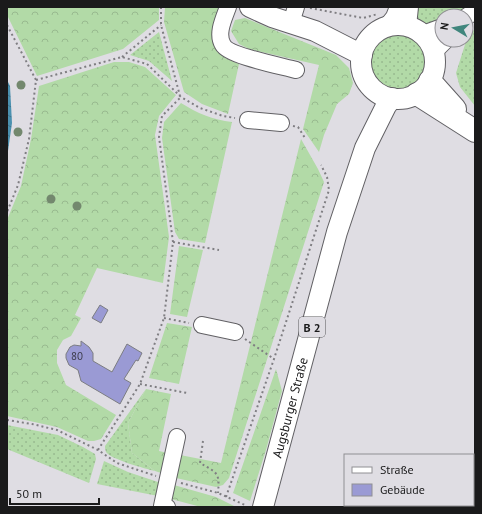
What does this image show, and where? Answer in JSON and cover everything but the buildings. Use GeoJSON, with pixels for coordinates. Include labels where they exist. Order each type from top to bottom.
{"type":"FeatureCollection","features":[{"type":"Feature","properties":{"kind":"highway"},"geometry":{"type":"LineString","coordinates":[[424,87],[472,129]]}},
{"type":"Feature","properties":{"kind":"main road"},"geometry":{"type":"LineString","coordinates":[[250,7],[272,17],[294,15],[315,31],[366,47]]}},
{"type":"Feature","properties":{"kind":"main road"},"geometry":{"type":"LineString","coordinates":[[434,44],[430,42],[413,23],[398,25],[380,21],[380,30],[366,47],[362,67],[365,78],[372,88],[380,94],[392,98],[409,98],[424,87],[435,67],[440,48]]}},
{"type":"Feature","properties":{"kind":"main road","name":"Augsburger Straße"},"geometry":{"type":"LineString","coordinates":[[365,148],[372,88]]}},
{"type":"Feature","properties":{"kind":"main road","name":"Augsburger Straße"},"geometry":{"type":"LineString","coordinates":[[254,506],[365,148],[386,106],[392,98]]}},
{"type":"Feature","properties":{"kind":"street"},"geometry":{"type":"LineString","coordinates":[[228,7],[221,29],[221,40],[224,47],[237,54],[296,70]]}},
{"type":"Feature","properties":{"kind":"street"},"geometry":{"type":"LineString","coordinates":[[380,21],[394,18],[398,7]]}},
{"type":"Feature","properties":{"kind":"street"},"geometry":{"type":"LineString","coordinates":[[413,23],[434,26]]}},
{"type":"Feature","properties":{"kind":"street"},"geometry":{"type":"LineString","coordinates":[[248,120],[281,123]]}},
{"type":"Feature","properties":{"kind":"street"},"geometry":{"type":"LineString","coordinates":[[202,325],[235,332]]}},
{"type":"Feature","properties":{"kind":"street"},"geometry":{"type":"LineString","coordinates":[[167,507],[162,506],[177,437]]}},
{"type":"Feature","properties":{"kind":"path"},"geometry":{"type":"LineString","coordinates":[[161,7],[161,25],[181,97]]}},
{"type":"Feature","properties":{"kind":"path"},"geometry":{"type":"LineString","coordinates":[[304,7],[380,21]]}},
{"type":"Feature","properties":{"kind":"path"},"geometry":{"type":"LineString","coordinates":[[7,25],[36,80],[25,154],[18,185],[7,212]]}},
{"type":"Feature","properties":{"kind":"path"},"geometry":{"type":"LineString","coordinates":[[36,80],[122,57],[161,25]]}},
{"type":"Feature","properties":{"kind":"path"},"geometry":{"type":"LineString","coordinates":[[122,57],[147,64],[181,97],[200,108],[223,116],[248,120]]}},
{"type":"Feature","properties":{"kind":"path"},"geometry":{"type":"LineString","coordinates":[[98,450],[140,384],[164,318],[173,242],[159,137],[162,116],[181,97]]}},
{"type":"Feature","properties":{"kind":"path"},"geometry":{"type":"LineString","coordinates":[[281,123],[298,127],[305,138]]}},
{"type":"Feature","properties":{"kind":"path"},"geometry":{"type":"LineString","coordinates":[[226,497],[274,359],[328,190],[327,177],[322,165]]}},
{"type":"Feature","properties":{"kind":"path"},"geometry":{"type":"LineString","coordinates":[[173,242],[219,250]]}},
{"type":"Feature","properties":{"kind":"path"},"geometry":{"type":"LineString","coordinates":[[164,318],[202,325]]}},
{"type":"Feature","properties":{"kind":"path"},"geometry":{"type":"LineString","coordinates":[[235,332],[274,359]]}},
{"type":"Feature","properties":{"kind":"path"},"geometry":{"type":"LineString","coordinates":[[140,384],[187,393]]}},
{"type":"Feature","properties":{"kind":"path"},"geometry":{"type":"LineString","coordinates":[[7,420],[57,430],[98,450],[117,463],[161,478]]}},
{"type":"Feature","properties":{"kind":"path"},"geometry":{"type":"LineString","coordinates":[[203,441],[200,463],[214,471],[219,480],[218,493]]}},
{"type":"Feature","properties":{"kind":"path"},"geometry":{"type":"LineString","coordinates":[[176,482],[218,493],[254,506]]}},
{"type":"Feature","properties":{"kind":"green space"},"geometry":{"type":"Polygon","coordinates":[[[7,7],[159,7],[159,20],[123,49],[37,76],[7,15],[7,7]]]}},
{"type":"Feature","properties":{"kind":"green space"},"geometry":{"type":"Polygon","coordinates":[[[165,7],[220,7],[217,50],[225,58],[239,64],[228,114],[202,104],[184,92],[164,22],[165,7]]]}},
{"type":"Feature","properties":{"kind":"green space"},"geometry":{"type":"Polygon","coordinates":[[[418,7],[467,7],[434,8],[434,24],[424,26],[418,18],[418,7]]]}},
{"type":"Feature","properties":{"kind":"green space"},"geometry":{"type":"Polygon","coordinates":[[[245,18],[336,55],[349,68],[353,83],[349,94],[337,104],[324,135],[319,152],[303,129],[319,65],[249,49],[239,44],[231,31],[235,20],[245,18]]]}},
{"type":"Feature","properties":{"kind":"green space"},"geometry":{"type":"Polygon","coordinates":[[[475,29],[475,106],[460,87],[456,73],[464,48],[474,48],[475,29]]]}},
{"type":"Feature","properties":{"kind":"green space"},"geometry":{"type":"Polygon","coordinates":[[[159,32],[172,81],[149,61],[130,55],[159,32]]]}},
{"type":"Feature","properties":{"kind":"green space"},"geometry":{"type":"Polygon","coordinates":[[[392,32],[404,32],[420,40],[426,50],[428,62],[426,74],[420,84],[404,92],[392,92],[376,84],[368,68],[368,56],[376,40],[392,32]]]}},
{"type":"Feature","properties":{"kind":"green space"},"geometry":{"type":"Polygon","coordinates":[[[114,62],[129,62],[145,67],[176,95],[159,116],[155,135],[169,237],[163,283],[97,268],[75,315],[81,318],[71,336],[63,340],[57,350],[57,363],[66,385],[116,415],[101,439],[88,441],[57,427],[7,416],[7,220],[21,186],[31,139],[39,86],[114,62]]]}},
{"type":"Feature","properties":{"kind":"green space"},"geometry":{"type":"Polygon","coordinates":[[[181,103],[205,116],[232,122],[205,243],[179,239],[175,232],[162,138],[164,122],[181,103]]]}},
{"type":"Feature","properties":{"kind":"green space"},"geometry":{"type":"Polygon","coordinates":[[[301,139],[324,182],[229,478],[223,485],[216,487],[176,478],[180,455],[221,463],[301,139]]]}},
{"type":"Feature","properties":{"kind":"green space"},"geometry":{"type":"Polygon","coordinates":[[[179,246],[203,250],[187,317],[170,314],[179,246]]]}},
{"type":"Feature","properties":{"kind":"green space"},"geometry":{"type":"Polygon","coordinates":[[[167,323],[192,327],[179,384],[149,378],[167,323]]]}},
{"type":"Feature","properties":{"kind":"green space"},"geometry":{"type":"Polygon","coordinates":[[[276,369],[282,391],[250,501],[233,493],[276,369]]]}},
{"type":"Feature","properties":{"kind":"green space"},"geometry":{"type":"Polygon","coordinates":[[[146,389],[128,423],[132,453],[155,471],[114,458],[106,452],[105,448],[146,389]]]}},
{"type":"Feature","properties":{"kind":"green space"},"geometry":{"type":"Polygon","coordinates":[[[146,389],[171,394],[159,451],[168,453],[164,474],[155,471],[132,453],[128,423],[146,389]]]}},
{"type":"Feature","properties":{"kind":"green space"},"geometry":{"type":"Polygon","coordinates":[[[7,425],[58,435],[95,454],[96,459],[89,483],[7,449],[7,425]]]}},
{"type":"Feature","properties":{"kind":"green space"},"geometry":{"type":"Polygon","coordinates":[[[104,461],[128,472],[161,483],[158,496],[97,484],[104,461]]]}},
{"type":"Feature","properties":{"kind":"green space"},"geometry":{"type":"Polygon","coordinates":[[[174,485],[216,497],[236,507],[201,507],[171,499],[174,485]]]}},
{"type":"Feature","properties":{"kind":"water"},"geometry":{"type":"Polygon","coordinates":[[[7,80],[10,86],[12,123],[7,158],[7,80]]]}}]}
